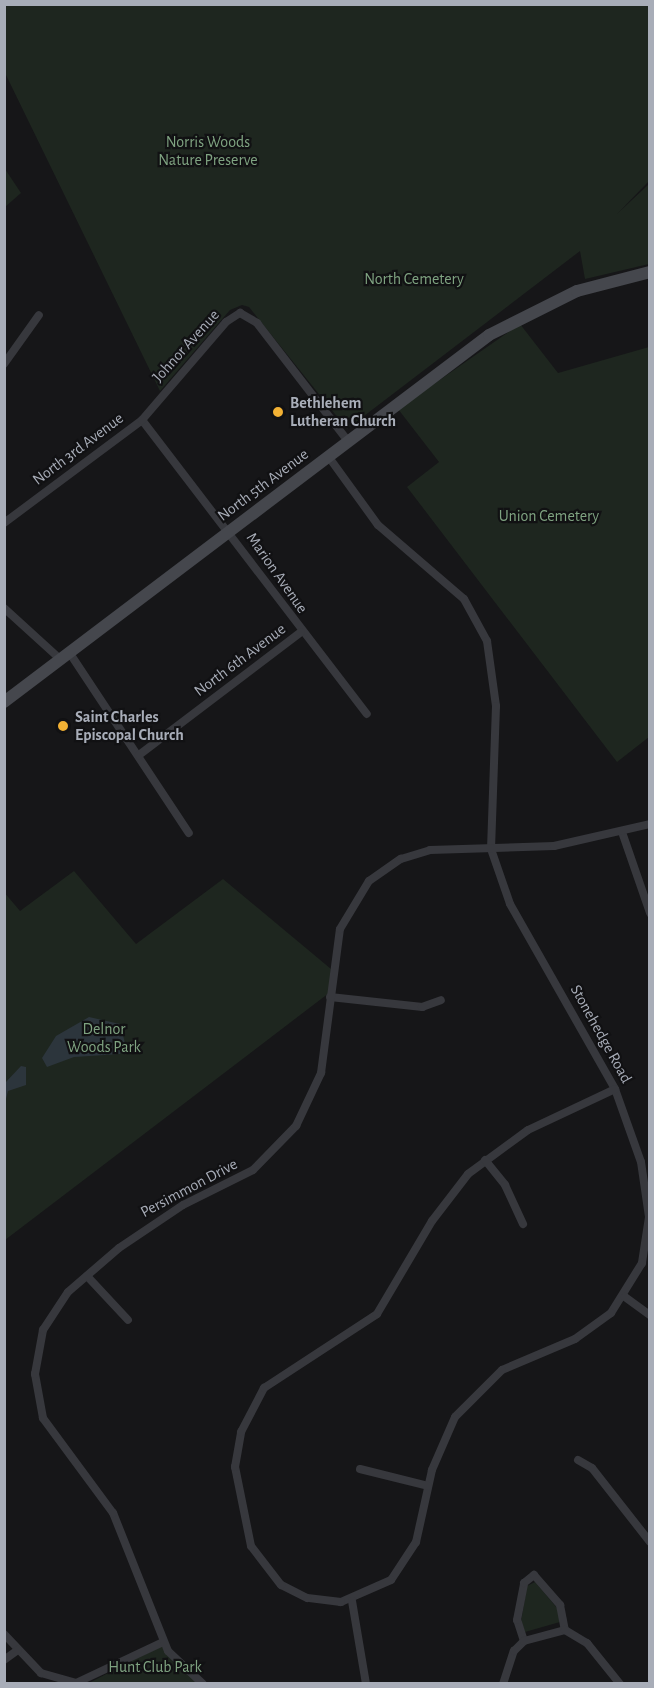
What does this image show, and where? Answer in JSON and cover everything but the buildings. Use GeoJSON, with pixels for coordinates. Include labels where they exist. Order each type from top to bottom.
{"type":"FeatureCollection","features":[{"type":"Feature","properties":{"kind":"main road","name":"North 5th Avenue"},"geometry":{"type":"LineString","coordinates":[[4,702],[347,440],[507,324],[607,280],[650,272]]}},
{"type":"Feature","properties":{"kind":"street","name":"Johnor Avenue"},"geometry":{"type":"LineString","coordinates":[[142,420],[226,322],[240,313],[257,323],[347,440]]}},
{"type":"Feature","properties":{"kind":"street"},"geometry":{"type":"LineString","coordinates":[[4,364],[39,315]]}},
{"type":"Feature","properties":{"kind":"street","name":"North 3rd Avenue"},"geometry":{"type":"LineString","coordinates":[[4,523],[142,420]]}},
{"type":"Feature","properties":{"kind":"street","name":"Marion Avenue"},"geometry":{"type":"LineString","coordinates":[[142,420],[230,531],[301,632],[367,714]]}},
{"type":"Feature","properties":{"kind":"street","name":"Stonehedge Road"},"geometry":{"type":"LineString","coordinates":[[328,456],[378,525],[464,599],[487,641],[496,706],[492,849],[510,903],[615,1089],[647,1187],[647,1242],[625,1298],[585,1334],[516,1363],[481,1388],[445,1433],[428,1486],[416,1542],[404,1566],[383,1586],[352,1601]]}},
{"type":"Feature","properties":{"kind":"street"},"geometry":{"type":"LineString","coordinates":[[4,608],[64,656],[139,755],[189,833]]}},
{"type":"Feature","properties":{"kind":"street","name":"North 6th Avenue"},"geometry":{"type":"LineString","coordinates":[[139,755],[301,632]]}},
{"type":"Feature","properties":{"kind":"street","name":"Persimmon Drive"},"geometry":{"type":"LineString","coordinates":[[203,1683],[163,1642],[117,1521],[57,1440],[37,1396],[43,1330],[59,1303],[87,1276],[151,1224],[228,1186],[279,1148],[318,1080],[340,928],[369,881],[417,853],[554,846],[650,824]]}},
{"type":"Feature","properties":{"kind":"street"},"geometry":{"type":"LineString","coordinates":[[622,832],[650,913]]}},
{"type":"Feature","properties":{"kind":"street"},"geometry":{"type":"LineString","coordinates":[[330,997],[422,1007],[441,1000]]}},
{"type":"Feature","properties":{"kind":"street"},"geometry":{"type":"LineString","coordinates":[[366,1683],[352,1601],[321,1602],[293,1592],[259,1562],[236,1482],[241,1432],[264,1388],[377,1314],[442,1205],[485,1160],[528,1130],[615,1089]]}},
{"type":"Feature","properties":{"kind":"street"},"geometry":{"type":"LineString","coordinates":[[485,1160],[505,1185],[523,1224]]}},
{"type":"Feature","properties":{"kind":"street"},"geometry":{"type":"LineString","coordinates":[[87,1276],[128,1320]]}},
{"type":"Feature","properties":{"kind":"street"},"geometry":{"type":"LineString","coordinates":[[625,1298],[650,1315]]}},
{"type":"Feature","properties":{"kind":"street"},"geometry":{"type":"LineString","coordinates":[[578,1460],[592,1468],[650,1542]]}},
{"type":"Feature","properties":{"kind":"street"},"geometry":{"type":"LineString","coordinates":[[360,1469],[428,1486]]}},
{"type":"Feature","properties":{"kind":"street"},"geometry":{"type":"LineString","coordinates":[[524,1641],[517,1620],[524,1583],[534,1575],[560,1605],[565,1630]]}},
{"type":"Feature","properties":{"kind":"street"},"geometry":{"type":"LineString","coordinates":[[503,1683],[514,1651],[524,1641],[565,1630],[587,1643],[620,1683]]}},
{"type":"Feature","properties":{"kind":"street"},"geometry":{"type":"LineString","coordinates":[[4,1634],[18,1650],[51,1679],[76,1683],[99,1677],[163,1642]]}},
{"type":"Feature","properties":{"kind":"street"},"geometry":{"type":"LineString","coordinates":[[4,1660],[18,1650]]}},
{"type":"Feature","properties":{"kind":"green space","name":"Norris Woods Nature Preserve"},"geometry":{"type":"Polygon","coordinates":[[[5,5],[649,5],[649,181],[617,214],[649,184],[649,264],[585,279],[580,251],[347,429],[249,307],[242,305],[230,310],[160,391],[5,73],[5,5]]]}},
{"type":"Feature","properties":{"kind":"green space"},"geometry":{"type":"Polygon","coordinates":[[[5,169],[21,193],[4,207],[5,169]]]}},
{"type":"Feature","properties":{"kind":"green space","name":"Union Cemetery"},"geometry":{"type":"Polygon","coordinates":[[[520,324],[558,373],[649,347],[649,737],[617,762],[407,487],[439,462],[398,409],[520,324]]]}},
{"type":"Feature","properties":{"kind":"green space","name":"Delnor Woods Park"},"geometry":{"type":"Polygon","coordinates":[[[74,871],[136,944],[223,879],[331,969],[329,993],[5,1240],[4,892],[20,911],[74,871]]]}},
{"type":"Feature","properties":{"kind":"green space"},"geometry":{"type":"Polygon","coordinates":[[[535,1582],[558,1609],[560,1622],[525,1632],[521,1622],[527,1586],[535,1582]]]}},
{"type":"Feature","properties":{"kind":"green space","name":"Hunt Club Park"},"geometry":{"type":"Polygon","coordinates":[[[161,1646],[199,1684],[87,1684],[161,1646]]]}},
{"type":"Feature","properties":{"kind":"shaded area"},"geometry":{"type":"Polygon","coordinates":[[[89,1017],[120,1024],[125,1043],[120,1054],[74,1057],[47,1067],[42,1058],[56,1036],[89,1017]]]}},
{"type":"Feature","properties":{"kind":"shaded area"},"geometry":{"type":"Polygon","coordinates":[[[21,1066],[26,1067],[26,1085],[8,1091],[5,1103],[5,1083],[21,1066]]]}},
{"type":"Feature","properties":{"kind":"place","name":"Bethlehem Lutheran Church"},"geometry":{"type":"Point","coordinates":[278,412]}},
{"type":"Feature","properties":{"kind":"place","name":"Saint Charles Episcopal Church"},"geometry":{"type":"Point","coordinates":[63,726]}},
{"type":"Feature","properties":{"kind":"park label","name":"North Cemetery"},"geometry":{"type":"Point","coordinates":[414,279]}}]}
